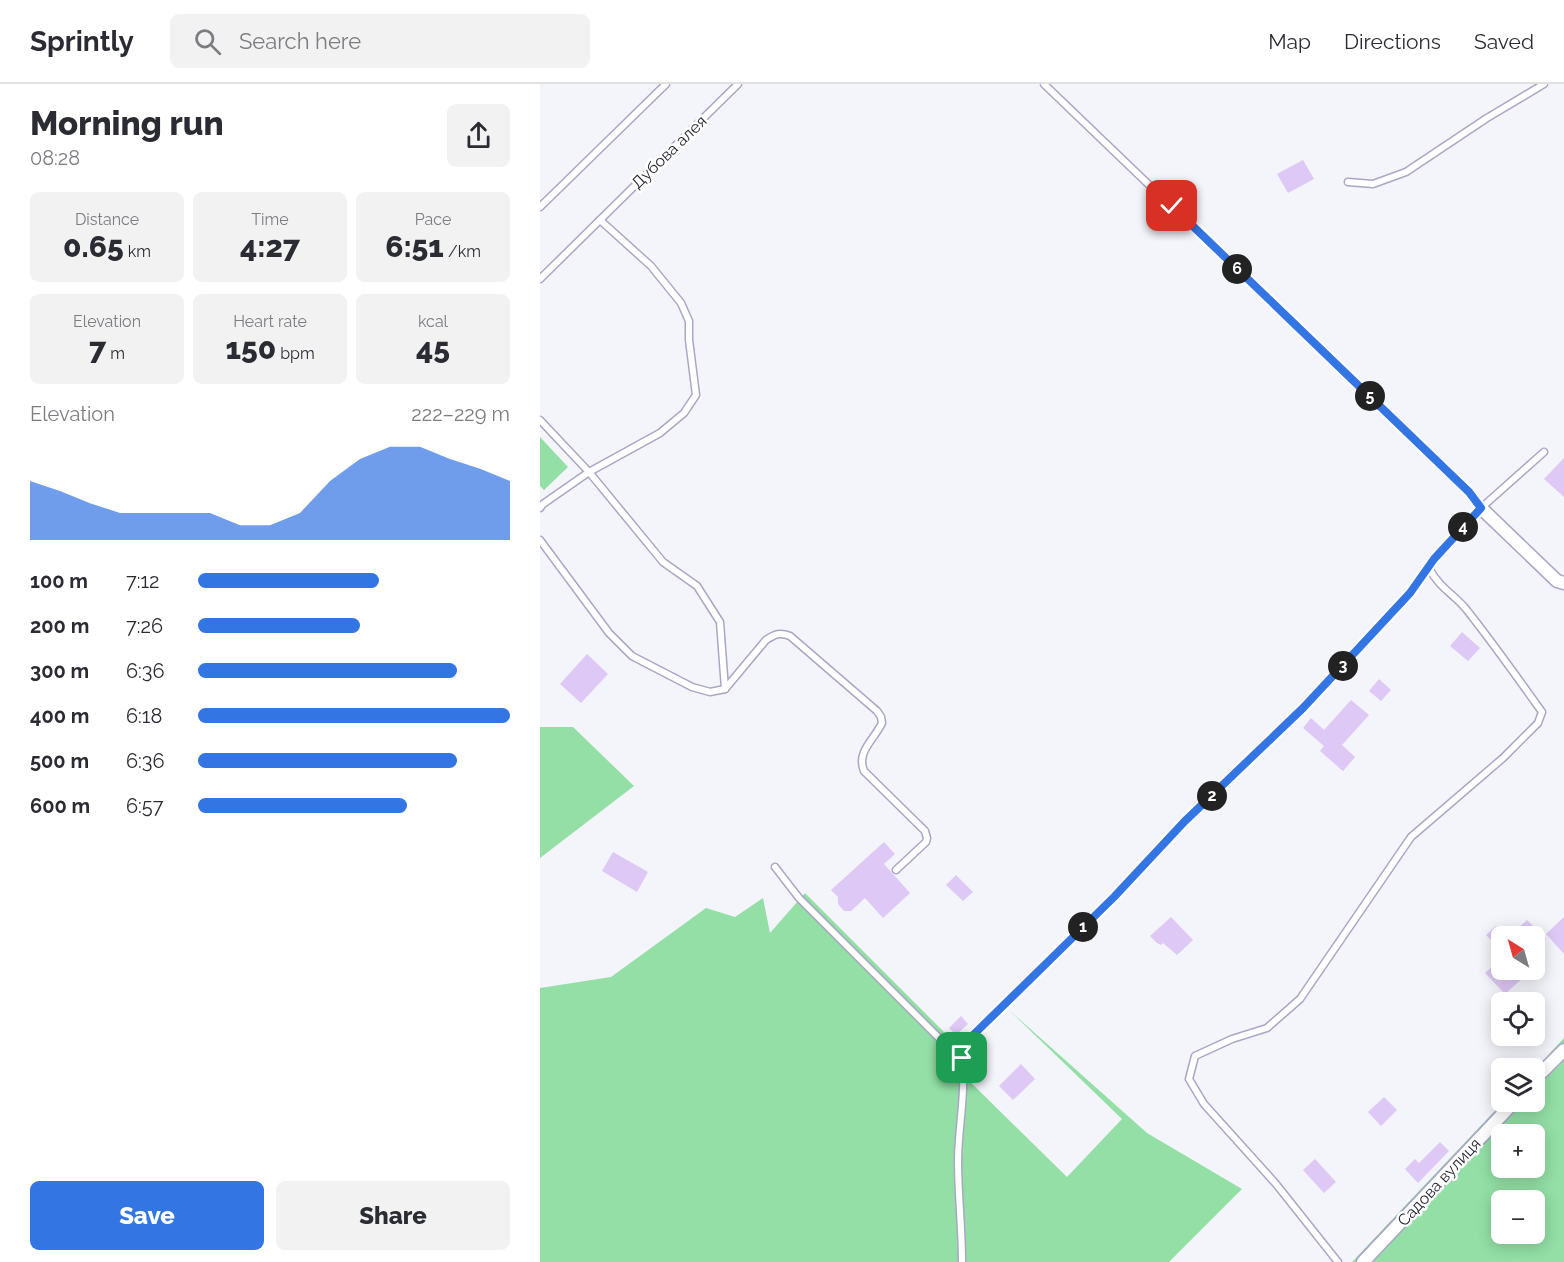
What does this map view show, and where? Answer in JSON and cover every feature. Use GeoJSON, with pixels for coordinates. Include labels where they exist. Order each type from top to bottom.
{"type":"FeatureCollection","features":[{"type":"Feature","properties":{"kind":"street"},"geometry":{"type":"LineString","coordinates":[[1481,508],[1557,581],[1564,583]]}},
{"type":"Feature","properties":{"kind":"street"},"geometry":{"type":"LineString","coordinates":[[1545,1069],[1564,1050]]}},
{"type":"Feature","properties":{"kind":"street","name":"Садова вулиця"},"geometry":{"type":"LineString","coordinates":[[1363,1262],[1505,1112]]}},
{"type":"Feature","properties":{"kind":"lane"},"geometry":{"type":"LineString","coordinates":[[540,207],[666,84]]}},
{"type":"Feature","properties":{"kind":"lane","name":"Дубова алея"},"geometry":{"type":"LineString","coordinates":[[540,279],[738,84]]}},
{"type":"Feature","properties":{"kind":"lane"},"geometry":{"type":"LineString","coordinates":[[1044,84],[1469,492],[1481,508]]}},
{"type":"Feature","properties":{"kind":"lane"},"geometry":{"type":"LineString","coordinates":[[1347,182],[1372,184],[1406,172],[1544,84]]}},
{"type":"Feature","properties":{"kind":"lane"},"geometry":{"type":"LineString","coordinates":[[540,508],[589,472],[660,433],[684,413],[696,395],[688,321],[681,303],[651,266],[600,220]]}},
{"type":"Feature","properties":{"kind":"lane"},"geometry":{"type":"LineString","coordinates":[[540,420],[589,472],[663,562],[697,586],[720,622],[724,689]]}},
{"type":"Feature","properties":{"kind":"lane"},"geometry":{"type":"LineString","coordinates":[[775,867],[799,898],[944,1043],[959,1046],[965,1043],[1114,897],[1184,822],[1303,708],[1410,593],[1434,559],[1481,508],[1544,452]]}},
{"type":"Feature","properties":{"kind":"lane"},"geometry":{"type":"LineString","coordinates":[[540,540],[609,633],[632,656],[692,687],[710,692],[724,689],[766,640],[782,633],[790,636],[877,711],[882,723],[864,750],[861,764],[864,771],[925,831],[927,838],[926,842],[896,870]]}},
{"type":"Feature","properties":{"kind":"lane"},"geometry":{"type":"LineString","coordinates":[[1338,1262],[1276,1184],[1204,1104],[1189,1079],[1195,1056],[1232,1039],[1268,1028],[1300,999],[1411,837],[1503,758],[1538,723],[1542,712],[1496,646],[1464,606],[1436,581],[1429,568]]}},
{"type":"Feature","properties":{"kind":"lane"},"geometry":{"type":"LineString","coordinates":[[959,1046],[963,1068],[958,1162],[962,1262]]}},
{"type":"Feature","properties":{"kind":"green space"},"geometry":{"type":"Polygon","coordinates":[[[540,437],[568,467],[544,490],[540,486],[540,437]]]}},
{"type":"Feature","properties":{"kind":"green space"},"geometry":{"type":"Polygon","coordinates":[[[540,727],[573,727],[634,786],[540,858],[540,727]]]}},
{"type":"Feature","properties":{"kind":"green space"},"geometry":{"type":"Polygon","coordinates":[[[805,893],[952,1040],[956,1068],[1067,1177],[1122,1119],[1009,1010],[1147,1133],[1242,1189],[1169,1262],[540,1262],[540,988],[611,977],[706,908],[735,917],[763,898],[770,933],[805,893]]]}},
{"type":"Feature","properties":{"kind":"green space"},"geometry":{"type":"Polygon","coordinates":[[[1564,1038],[1564,1262],[1352,1262],[1494,1112],[1545,1112],[1545,1058],[1564,1038]]]}},
{"type":"Feature","properties":{"kind":"building"},"geometry":{"type":"Polygon","coordinates":[[[1303,160],[1314,179],[1288,193],[1277,174],[1303,160]]]}},
{"type":"Feature","properties":{"kind":"building"},"geometry":{"type":"Polygon","coordinates":[[[1564,458],[1564,497],[1544,479],[1564,458]]]}},
{"type":"Feature","properties":{"kind":"building"},"geometry":{"type":"Polygon","coordinates":[[[1462,632],[1480,648],[1468,661],[1450,646],[1462,632]]]}},
{"type":"Feature","properties":{"kind":"building"},"geometry":{"type":"Polygon","coordinates":[[[587,654],[608,674],[581,703],[560,684],[587,654]]]}},
{"type":"Feature","properties":{"kind":"building"},"geometry":{"type":"Polygon","coordinates":[[[1379,679],[1391,690],[1381,701],[1369,691],[1379,679]]]}},
{"type":"Feature","properties":{"kind":"building"},"geometry":{"type":"Polygon","coordinates":[[[1351,700],[1369,715],[1342,745],[1355,757],[1343,771],[1320,751],[1324,746],[1303,728],[1311,718],[1324,730],[1351,700]]]}},
{"type":"Feature","properties":{"kind":"building"},"geometry":{"type":"Polygon","coordinates":[[[884,842],[895,854],[884,864],[910,893],[883,918],[865,898],[851,911],[844,911],[838,904],[838,897],[831,890],[884,842]]]}},
{"type":"Feature","properties":{"kind":"building"},"geometry":{"type":"Polygon","coordinates":[[[613,852],[648,872],[637,892],[602,871],[613,852]]]}},
{"type":"Feature","properties":{"kind":"building"},"geometry":{"type":"Polygon","coordinates":[[[956,875],[973,892],[963,901],[946,885],[956,875]]]}},
{"type":"Feature","properties":{"kind":"building"},"geometry":{"type":"Polygon","coordinates":[[[1171,917],[1193,940],[1177,955],[1150,936],[1171,917]]]}},
{"type":"Feature","properties":{"kind":"building"},"geometry":{"type":"Polygon","coordinates":[[[1564,917],[1564,954],[1546,934],[1564,917]]]}},
{"type":"Feature","properties":{"kind":"building"},"geometry":{"type":"Polygon","coordinates":[[[1527,920],[1533,926],[1520,926],[1527,920]]]}},
{"type":"Feature","properties":{"kind":"building"},"geometry":{"type":"Polygon","coordinates":[[[1491,930],[1491,940],[1486,935],[1491,930]]]}},
{"type":"Feature","properties":{"kind":"building"},"geometry":{"type":"Polygon","coordinates":[[[1491,968],[1491,979],[1485,973],[1491,968]]]}},
{"type":"Feature","properties":{"kind":"building"},"geometry":{"type":"Polygon","coordinates":[[[1492,980],[1520,980],[1507,992],[1503,992],[1492,980]]]}},
{"type":"Feature","properties":{"kind":"building"},"geometry":{"type":"Polygon","coordinates":[[[961,1016],[968,1024],[956,1035],[949,1028],[961,1016]]]}},
{"type":"Feature","properties":{"kind":"building"},"geometry":{"type":"Polygon","coordinates":[[[1021,1064],[1035,1079],[1013,1100],[999,1086],[1021,1064]]]}},
{"type":"Feature","properties":{"kind":"building"},"geometry":{"type":"Polygon","coordinates":[[[1384,1097],[1397,1110],[1381,1126],[1368,1112],[1384,1097]]]}},
{"type":"Feature","properties":{"kind":"building"},"geometry":{"type":"Polygon","coordinates":[[[1440,1142],[1449,1151],[1418,1183],[1405,1169],[1415,1159],[1419,1163],[1440,1142]]]}},
{"type":"Feature","properties":{"kind":"building"},"geometry":{"type":"Polygon","coordinates":[[[1315,1159],[1336,1182],[1324,1193],[1303,1170],[1315,1159]]]}},
{"type":"Feature","properties":{"kind":"route"},"geometry":{"type":"LineString","coordinates":[[962,1058],[959,1046],[965,1043],[1114,897],[1184,822],[1303,708],[1410,593],[1434,559],[1481,508],[1469,492],[1172,206]]}}]}
